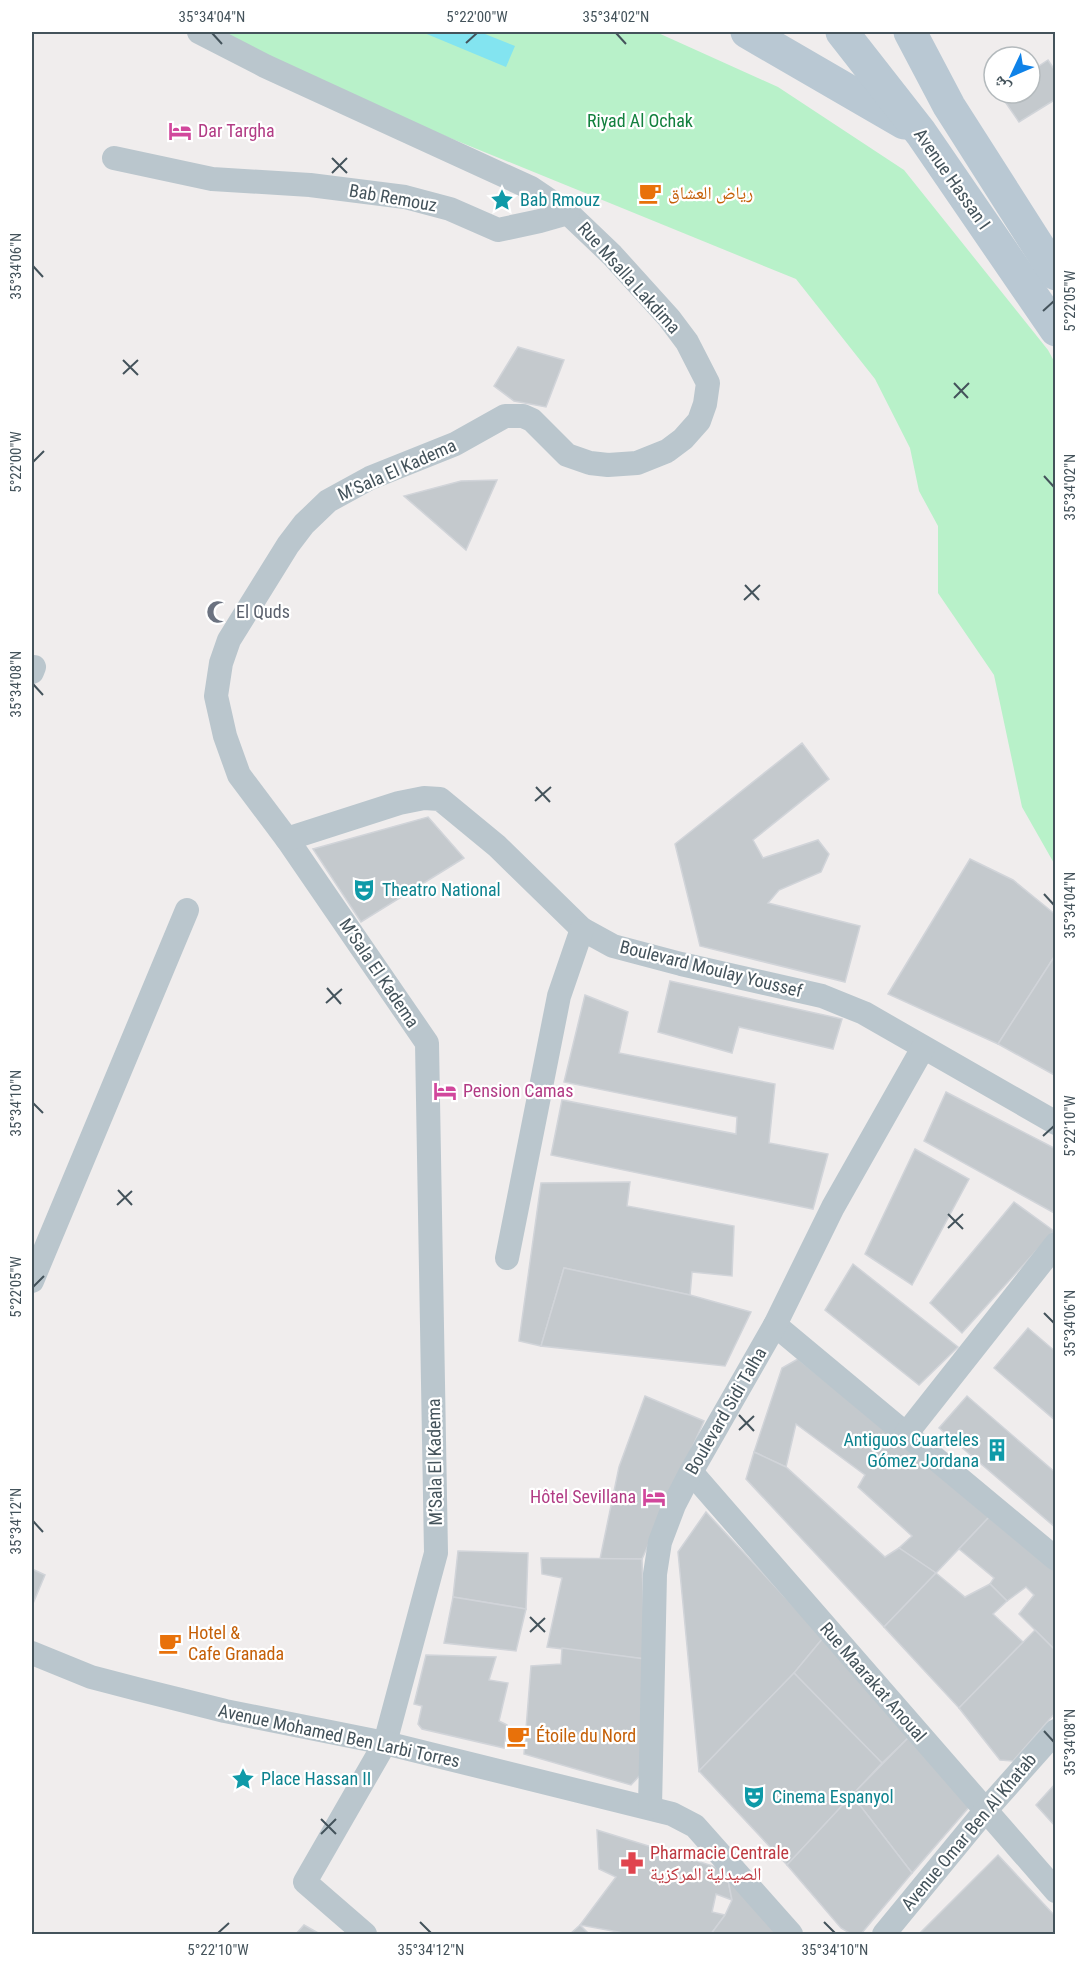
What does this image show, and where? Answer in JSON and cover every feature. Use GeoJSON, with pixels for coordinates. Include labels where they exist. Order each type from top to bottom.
{"type":"FeatureCollection","features":[{"type":"Feature","properties":{"kind":"main road"},"geometry":{"type":"LineString","coordinates":[[747,32],[921,133]]}},
{"type":"Feature","properties":{"kind":"main road","name":"Avenue Hassan I"},"geometry":{"type":"LineString","coordinates":[[842,32],[921,133],[1056,330]]}},
{"type":"Feature","properties":{"kind":"main road","name":"Avenue Hassan I"},"geometry":{"type":"LineString","coordinates":[[910,32],[949,106],[1056,274]]}},
{"type":"Feature","properties":{"kind":"street","name":"Rue Msalla Lakdima"},"geometry":{"type":"LineString","coordinates":[[199,32],[265,66],[531,188],[568,213],[612,255],[669,318],[687,342],[708,383],[705,404],[699,421],[683,439],[667,451],[637,463],[608,465],[590,463],[567,455],[541,428]]}},
{"type":"Feature","properties":{"kind":"street","name":"Bab Remouz"},"geometry":{"type":"LineString","coordinates":[[114,158],[212,179],[310,185],[405,196],[450,208],[498,230],[568,213]]}},
{"type":"Feature","properties":{"kind":"street","name":"M’Sala El Kadema"},"geometry":{"type":"LineString","coordinates":[[365,1935],[304,1882],[385,1743],[436,1553],[427,1043],[287,839],[239,775],[225,736],[216,696],[221,663],[229,640],[288,545],[304,524],[328,501],[370,478],[455,444],[505,416],[527,417],[541,428]]}},
{"type":"Feature","properties":{"kind":"street","name":"Boulevard Moulay Youssef"},"geometry":{"type":"LineString","coordinates":[[287,839],[399,803],[424,798],[440,799],[497,846],[582,929],[613,946],[822,996],[864,1013],[1056,1124]]}},
{"type":"Feature","properties":{"kind":"street"},"geometry":{"type":"LineString","coordinates":[[32,1281],[187,910]]}},
{"type":"Feature","properties":{"kind":"street"},"geometry":{"type":"LineString","coordinates":[[507,1258],[559,996],[582,929]]}},
{"type":"Feature","properties":{"kind":"street","name":"Boulevard Sidi Talha"},"geometry":{"type":"LineString","coordinates":[[650,1808],[655,1574],[660,1542],[674,1505],[691,1472],[775,1324],[833,1207],[923,1048]]}},
{"type":"Feature","properties":{"kind":"street"},"geometry":{"type":"LineString","coordinates":[[906,1434],[1056,1244]]}},
{"type":"Feature","properties":{"kind":"street"},"geometry":{"type":"LineString","coordinates":[[775,1324],[1056,1560]]}},
{"type":"Feature","properties":{"kind":"street","name":"Rue Maarakat Anoual"},"geometry":{"type":"LineString","coordinates":[[691,1472],[1056,1891]]}},
{"type":"Feature","properties":{"kind":"street","name":"Avenue Mohamed Ben Larbi Torres"},"geometry":{"type":"LineString","coordinates":[[32,1653],[91,1677],[128,1687],[225,1711],[385,1743],[672,1814],[695,1826],[791,1935]]}},
{"type":"Feature","properties":{"kind":"street","name":"Avenue Omar Ben Al Khatab"},"geometry":{"type":"LineString","coordinates":[[884,1935],[986,1811],[1056,1731]]}},
{"type":"Feature","properties":{"kind":"green space","name":"Riyad Al Ochak"},"geometry":{"type":"Polygon","coordinates":[[[190,32],[656,32],[778,87],[904,170],[1048,350],[1055,363],[1055,865],[1022,807],[994,675],[938,593],[938,526],[919,491],[910,448],[875,379],[796,279],[190,32]]]}},
{"type":"Feature","properties":{"kind":"water"},"geometry":{"type":"Polygon","coordinates":[[[422,32],[480,32],[515,46],[506,67],[422,32]]]}},
{"type":"Feature","properties":{"kind":"building"},"geometry":{"type":"Polygon","coordinates":[[[1048,60],[1056,72],[1056,99],[1019,122],[1007,105],[1042,105],[1042,64],[1048,60]]]}},
{"type":"Feature","properties":{"kind":"building"},"geometry":{"type":"Polygon","coordinates":[[[518,347],[564,360],[546,407],[514,401],[494,386],[518,347]]]}},
{"type":"Feature","properties":{"kind":"building"},"geometry":{"type":"Polygon","coordinates":[[[497,480],[466,550],[404,496],[461,481],[497,480]]]}},
{"type":"Feature","properties":{"kind":"building"},"geometry":{"type":"Polygon","coordinates":[[[802,743],[829,779],[753,840],[763,858],[818,840],[829,854],[821,872],[779,890],[768,903],[860,926],[845,982],[700,946],[675,844],[802,743]]]}},
{"type":"Feature","properties":{"kind":"building"},"geometry":{"type":"Polygon","coordinates":[[[428,817],[464,858],[361,922],[313,849],[428,817]]]}},
{"type":"Feature","properties":{"kind":"building"},"geometry":{"type":"Polygon","coordinates":[[[970,859],[1013,880],[1056,915],[1056,954],[998,1044],[888,994],[970,859]]]}},
{"type":"Feature","properties":{"kind":"building"},"geometry":{"type":"Polygon","coordinates":[[[1056,954],[1056,1076],[998,1044],[1056,954]]]}},
{"type":"Feature","properties":{"kind":"building"},"geometry":{"type":"Polygon","coordinates":[[[670,981],[842,1019],[833,1049],[739,1027],[732,1053],[658,1032],[670,981]]]}},
{"type":"Feature","properties":{"kind":"building"},"geometry":{"type":"Polygon","coordinates":[[[585,995],[628,1012],[619,1053],[775,1084],[769,1143],[828,1154],[813,1209],[551,1155],[562,1100],[736,1134],[737,1117],[564,1082],[585,995]]]}},
{"type":"Feature","properties":{"kind":"building"},"geometry":{"type":"Polygon","coordinates":[[[946,1092],[1056,1149],[1056,1214],[924,1141],[946,1092]]]}},
{"type":"Feature","properties":{"kind":"building"},"geometry":{"type":"Polygon","coordinates":[[[915,1149],[969,1179],[912,1285],[865,1254],[915,1149]]]}},
{"type":"Feature","properties":{"kind":"building"},"geometry":{"type":"Polygon","coordinates":[[[630,1182],[627,1206],[734,1226],[732,1276],[692,1272],[690,1295],[564,1268],[541,1346],[519,1341],[541,1183],[630,1182]]]}},
{"type":"Feature","properties":{"kind":"building"},"geometry":{"type":"Polygon","coordinates":[[[1014,1202],[1054,1231],[962,1333],[930,1303],[1014,1202]]]}},
{"type":"Feature","properties":{"kind":"building"},"geometry":{"type":"Polygon","coordinates":[[[853,1264],[958,1347],[919,1385],[825,1310],[853,1264]]]}},
{"type":"Feature","properties":{"kind":"building"},"geometry":{"type":"Polygon","coordinates":[[[564,1268],[690,1295],[751,1312],[725,1366],[541,1346],[564,1268]]]}},
{"type":"Feature","properties":{"kind":"building"},"geometry":{"type":"Polygon","coordinates":[[[1028,1328],[1056,1352],[1056,1421],[994,1368],[1028,1328]]]}},
{"type":"Feature","properties":{"kind":"building"},"geometry":{"type":"Polygon","coordinates":[[[798,1359],[991,1515],[936,1573],[899,1548],[912,1536],[858,1487],[865,1475],[796,1424],[786,1467],[754,1452],[782,1368],[798,1359]]]}},
{"type":"Feature","properties":{"kind":"building"},"geometry":{"type":"Polygon","coordinates":[[[645,1396],[704,1421],[642,1559],[600,1559],[619,1467],[645,1396]]]}},
{"type":"Feature","properties":{"kind":"building","name":"Antiguos Cuarteles Gómez Jordana"},"geometry":{"type":"Polygon","coordinates":[[[967,1396],[1056,1473],[1056,1528],[939,1428],[967,1396]]]}},
{"type":"Feature","properties":{"kind":"building"},"geometry":{"type":"Polygon","coordinates":[[[754,1452],[786,1467],[885,1557],[899,1548],[936,1573],[884,1627],[746,1479],[754,1452]]]}},
{"type":"Feature","properties":{"kind":"building"},"geometry":{"type":"Polygon","coordinates":[[[706,1512],[823,1638],[794,1673],[699,1771],[678,1552],[706,1512]]]}},
{"type":"Feature","properties":{"kind":"building"},"geometry":{"type":"Polygon","coordinates":[[[991,1515],[1056,1568],[1056,1651],[1019,1614],[1034,1595],[1026,1587],[1007,1601],[990,1584],[994,1578],[959,1549],[991,1515]]]}},
{"type":"Feature","properties":{"kind":"building"},"geometry":{"type":"Polygon","coordinates":[[[458,1551],[528,1553],[526,1609],[453,1597],[458,1551]]]}},
{"type":"Feature","properties":{"kind":"building"},"geometry":{"type":"Polygon","coordinates":[[[541,1558],[642,1559],[645,1659],[547,1647],[562,1578],[542,1574],[541,1558]]]}},
{"type":"Feature","properties":{"kind":"building"},"geometry":{"type":"Polygon","coordinates":[[[32,1569],[45,1575],[32,1606],[32,1569]]]}},
{"type":"Feature","properties":{"kind":"building"},"geometry":{"type":"Polygon","coordinates":[[[936,1573],[965,1597],[990,1584],[1007,1601],[993,1614],[1023,1642],[959,1708],[884,1627],[936,1573]]]}},
{"type":"Feature","properties":{"kind":"building"},"geometry":{"type":"Polygon","coordinates":[[[453,1597],[526,1609],[516,1651],[444,1643],[453,1597]]]}},
{"type":"Feature","properties":{"kind":"building"},"geometry":{"type":"Polygon","coordinates":[[[1035,1630],[1056,1651],[1056,1712],[1013,1761],[1000,1760],[959,1708],[1035,1630]]]}},
{"type":"Feature","properties":{"kind":"building"},"geometry":{"type":"Polygon","coordinates":[[[823,1638],[909,1737],[882,1763],[794,1673],[823,1638]]]}},
{"type":"Feature","properties":{"kind":"building"},"geometry":{"type":"Polygon","coordinates":[[[562,1648],[645,1659],[642,1773],[631,1785],[524,1754],[531,1666],[561,1664],[562,1648]]]}},
{"type":"Feature","properties":{"kind":"building"},"geometry":{"type":"Polygon","coordinates":[[[426,1655],[496,1657],[489,1680],[508,1683],[499,1721],[507,1725],[504,1748],[422,1729],[418,1724],[422,1706],[414,1704],[426,1655]]]}},
{"type":"Feature","properties":{"kind":"building"},"geometry":{"type":"Polygon","coordinates":[[[794,1673],[882,1763],[787,1865],[699,1771],[794,1673]]]}},
{"type":"Feature","properties":{"kind":"building"},"geometry":{"type":"Polygon","coordinates":[[[909,1737],[970,1806],[912,1873],[852,1795],[909,1737]]]}},
{"type":"Feature","properties":{"kind":"building"},"geometry":{"type":"Polygon","coordinates":[[[1056,1783],[1056,1827],[1036,1805],[1056,1783]]]}},
{"type":"Feature","properties":{"kind":"building"},"geometry":{"type":"Polygon","coordinates":[[[852,1795],[912,1873],[861,1934],[851,1934],[841,1928],[787,1865],[852,1795]]]}},
{"type":"Feature","properties":{"kind":"building"},"geometry":{"type":"Polygon","coordinates":[[[597,1830],[726,1870],[732,1900],[716,1894],[712,1912],[725,1915],[711,1934],[629,1934],[580,1925],[616,1877],[599,1869],[597,1830]]]}},
{"type":"Feature","properties":{"kind":"building"},"geometry":{"type":"Polygon","coordinates":[[[998,1855],[1056,1917],[1056,1934],[919,1934],[998,1855]]]}},
{"type":"Feature","properties":{"kind":"building"},"geometry":{"type":"Polygon","coordinates":[[[726,1870],[784,1934],[711,1934],[725,1915],[732,1900],[726,1870]]]}},
{"type":"Feature","properties":{"kind":"building"},"geometry":{"type":"Polygon","coordinates":[[[304,1925],[320,1934],[296,1934],[304,1925]]]}},
{"type":"Feature","properties":{"kind":"building"},"geometry":{"type":"Polygon","coordinates":[[[580,1925],[589,1934],[570,1934],[580,1925]]]}},
{"type":"Feature","properties":{"kind":"place","name":"Dar Targha"},"geometry":{"type":"Point","coordinates":[180,131]}},
{"type":"Feature","properties":{"kind":"place","name":"رياض العشاق"},"geometry":{"type":"Point","coordinates":[650,193]}},
{"type":"Feature","properties":{"kind":"place","name":"Bab Rmouz"},"geometry":{"type":"Point","coordinates":[502,200]}},
{"type":"Feature","properties":{"kind":"place","name":"El Quds"},"geometry":{"type":"Point","coordinates":[218,612]}},
{"type":"Feature","properties":{"kind":"place","name":"Theatro National"},"geometry":{"type":"Point","coordinates":[364,890]}},
{"type":"Feature","properties":{"kind":"place","name":"Pension Camas"},"geometry":{"type":"Point","coordinates":[445,1091]}},
{"type":"Feature","properties":{"kind":"place","name":"Antiguos Cuarteles Gómez Jordana"},"geometry":{"type":"Point","coordinates":[997,1450]}},
{"type":"Feature","properties":{"kind":"place","name":"Hôtel Sevillana"},"geometry":{"type":"Point","coordinates":[654,1497]}},
{"type":"Feature","properties":{"kind":"place","name":"Hotel & Cafe Granada"},"geometry":{"type":"Point","coordinates":[170,1643]}},
{"type":"Feature","properties":{"kind":"place","name":"Étoile du Nord"},"geometry":{"type":"Point","coordinates":[518,1736]}},
{"type":"Feature","properties":{"kind":"place","name":"Place Hassan II"},"geometry":{"type":"Point","coordinates":[243,1779]}},
{"type":"Feature","properties":{"kind":"place","name":"Cinema Espanyol"},"geometry":{"type":"Point","coordinates":[754,1797]}},
{"type":"Feature","properties":{"kind":"place","name":"Pharmacie Centrale الصيدلية المركزية"},"geometry":{"type":"Point","coordinates":[632,1863]}}]}
